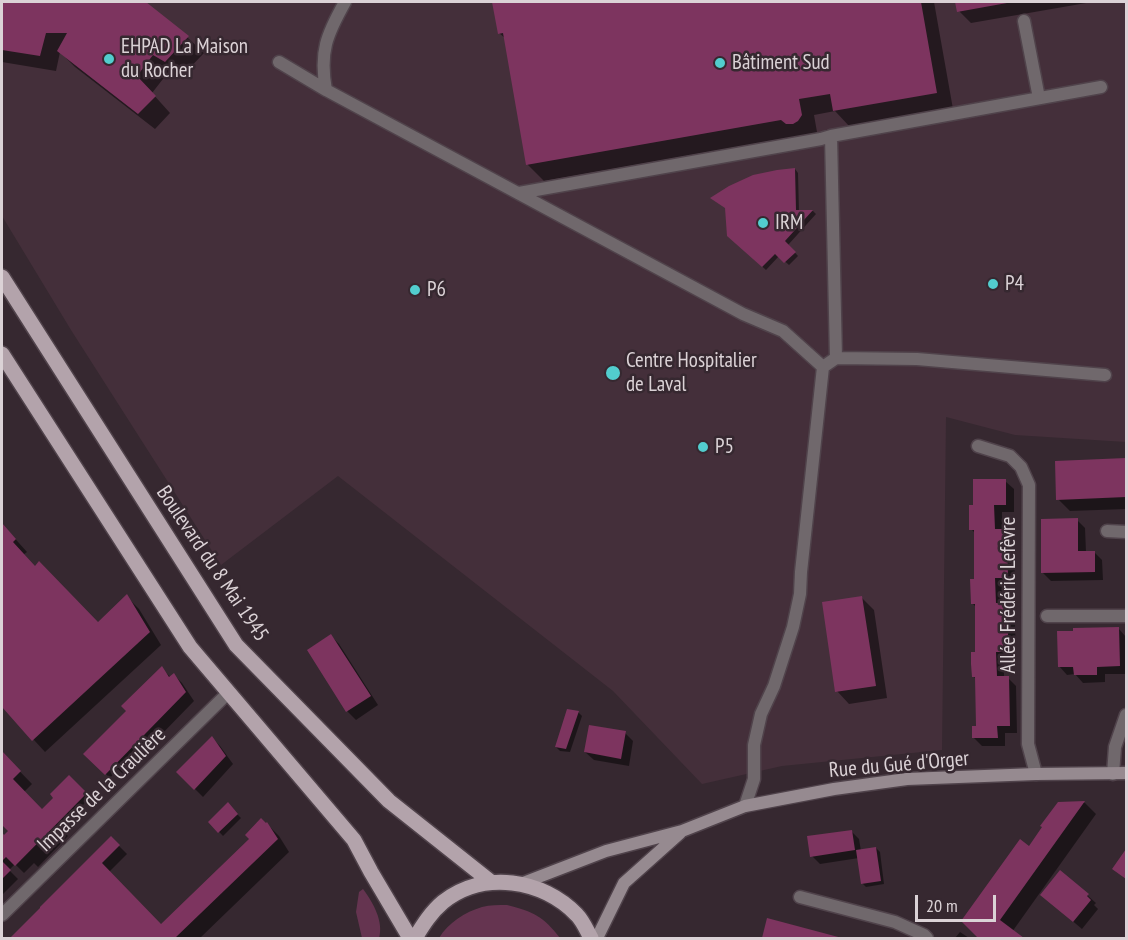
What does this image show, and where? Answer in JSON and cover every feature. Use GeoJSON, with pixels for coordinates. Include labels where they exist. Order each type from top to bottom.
{"type":"FeatureCollection","features":[{"type":"Feature","properties":{"kind":"main road","name":"Boulevard du 8 Mai 1945"},"geometry":{"type":"LineString","coordinates":[[2,277],[236,645],[389,801],[491,882]]}},
{"type":"Feature","properties":{"kind":"main road"},"geometry":{"type":"LineString","coordinates":[[2,354],[190,647],[354,840],[413,939],[425,920],[444,902],[466,889],[491,882],[523,883],[553,895],[578,916],[591,939]]}},
{"type":"Feature","properties":{"kind":"main road","name":"Rue du Gué d'Orger"},"geometry":{"type":"LineString","coordinates":[[523,883],[606,851],[682,831],[745,806],[834,789],[907,779],[1126,773]]}},
{"type":"Feature","properties":{"kind":"main road","name":"Rue du Gué d'Orger"},"geometry":{"type":"LineString","coordinates":[[597,939],[624,883],[682,831]]}},
{"type":"Feature","properties":{"kind":"street"},"geometry":{"type":"LineString","coordinates":[[326,90],[323,54],[335,19],[345,2]]}},
{"type":"Feature","properties":{"kind":"street"},"geometry":{"type":"LineString","coordinates":[[1024,21],[1039,98]]}},
{"type":"Feature","properties":{"kind":"street"},"geometry":{"type":"LineString","coordinates":[[279,62],[326,90],[519,194],[743,314],[783,332],[823,367]]}},
{"type":"Feature","properties":{"kind":"street"},"geometry":{"type":"LineString","coordinates":[[519,194],[1101,87]]}},
{"type":"Feature","properties":{"kind":"street"},"geometry":{"type":"LineString","coordinates":[[831,136],[836,358]]}},
{"type":"Feature","properties":{"kind":"street"},"geometry":{"type":"LineString","coordinates":[[745,806],[754,779],[754,745],[761,714],[774,686],[793,627],[800,594],[823,367],[836,358],[917,359],[1105,375]]}},
{"type":"Feature","properties":{"kind":"street","name":"Allée Frédéric Lefèvre"},"geometry":{"type":"LineString","coordinates":[[978,446],[1010,456],[1021,467],[1029,485],[1028,744],[1036,774]]}},
{"type":"Feature","properties":{"kind":"street"},"geometry":{"type":"LineString","coordinates":[[1107,531],[1126,531]]}},
{"type":"Feature","properties":{"kind":"street"},"geometry":{"type":"LineString","coordinates":[[1047,616],[1126,616]]}},
{"type":"Feature","properties":{"kind":"street","name":"Impasse de la Craulière"},"geometry":{"type":"LineString","coordinates":[[2,915],[229,692]]}},
{"type":"Feature","properties":{"kind":"street"},"geometry":{"type":"LineString","coordinates":[[1113,774],[1115,747],[1126,715]]}},
{"type":"Feature","properties":{"kind":"street"},"geometry":{"type":"LineString","coordinates":[[800,897],[895,922],[924,935],[927,939]]}},
{"type":"Feature","properties":{"kind":"shaded area","name":"Centre Hospitalier de Laval"},"geometry":{"type":"Polygon","coordinates":[[[2,2],[1126,2],[1126,442],[1015,435],[946,417],[942,750],[782,766],[702,784],[613,691],[338,476],[221,565],[71,330],[2,216],[2,2]]]}},
{"type":"Feature","properties":{"kind":"shaded area"},"geometry":{"type":"Polygon","coordinates":[[[363,889],[379,919],[379,938],[362,938],[356,912],[359,892],[363,889]]]}},
{"type":"Feature","properties":{"kind":"shaded area"},"geometry":{"type":"Polygon","coordinates":[[[507,905],[537,916],[560,938],[439,938],[452,923],[469,912],[485,906],[507,905]]]}},
{"type":"Feature","properties":{"kind":"building","name":"EHPAD La Maison du Rocher"},"geometry":{"type":"Polygon","coordinates":[[[2,2],[146,2],[189,36],[165,62],[153,55],[137,76],[156,96],[138,114],[57,51],[67,33],[46,33],[40,56],[2,50],[2,2]]]}},
{"type":"Feature","properties":{"kind":"building","name":"Bâtiment Sud"},"geometry":{"type":"Polygon","coordinates":[[[492,2],[921,2],[937,93],[833,111],[830,94],[799,99],[802,115],[793,124],[786,124],[781,120],[526,165],[503,33],[498,34],[492,2]]]}},
{"type":"Feature","properties":{"kind":"building"},"geometry":{"type":"Polygon","coordinates":[[[955,2],[1007,2],[1007,3],[957,12],[955,2]]]}},
{"type":"Feature","properties":{"kind":"building","name":"IRM"},"geometry":{"type":"Polygon","coordinates":[[[795,168],[796,210],[813,210],[785,241],[796,252],[784,263],[775,254],[762,267],[727,236],[725,208],[710,198],[753,175],[795,168]]]}},
{"type":"Feature","properties":{"kind":"building"},"geometry":{"type":"Polygon","coordinates":[[[1126,458],[1126,497],[1056,500],[1055,461],[1126,458]]]}},
{"type":"Feature","properties":{"kind":"building"},"geometry":{"type":"Polygon","coordinates":[[[973,479],[1006,479],[1006,505],[994,505],[995,529],[1007,529],[1008,578],[995,578],[996,603],[1008,603],[1008,652],[996,652],[997,676],[1009,676],[1010,726],[997,726],[998,738],[972,738],[972,726],[976,726],[975,677],[972,677],[971,664],[971,652],[975,652],[975,604],[971,604],[970,579],[974,579],[974,530],[969,530],[969,505],[973,505],[973,479]]]}},
{"type":"Feature","properties":{"kind":"building"},"geometry":{"type":"Polygon","coordinates":[[[1078,518],[1078,551],[1095,551],[1095,572],[1041,573],[1041,519],[1078,518]]]}},
{"type":"Feature","properties":{"kind":"building"},"geometry":{"type":"Polygon","coordinates":[[[2,523],[16,539],[13,542],[35,566],[39,561],[98,622],[127,594],[150,632],[32,741],[2,707],[2,523]]]}},
{"type":"Feature","properties":{"kind":"building"},"geometry":{"type":"Polygon","coordinates":[[[862,596],[876,686],[835,692],[822,602],[862,596]]]}},
{"type":"Feature","properties":{"kind":"building"},"geometry":{"type":"Polygon","coordinates":[[[1119,627],[1120,666],[1097,667],[1097,675],[1074,675],[1073,667],[1058,667],[1057,631],[1073,631],[1073,628],[1119,627]]]}},
{"type":"Feature","properties":{"kind":"building"},"geometry":{"type":"Polygon","coordinates":[[[331,634],[371,696],[346,712],[307,650],[331,634]]]}},
{"type":"Feature","properties":{"kind":"building"},"geometry":{"type":"Polygon","coordinates":[[[162,666],[169,677],[174,673],[186,692],[105,775],[83,754],[126,711],[121,706],[162,666]]]}},
{"type":"Feature","properties":{"kind":"building"},"geometry":{"type":"Polygon","coordinates":[[[567,709],[579,711],[566,749],[555,747],[567,709]]]}},
{"type":"Feature","properties":{"kind":"building"},"geometry":{"type":"Polygon","coordinates":[[[589,725],[626,731],[621,759],[584,752],[589,725]]]}},
{"type":"Feature","properties":{"kind":"building"},"geometry":{"type":"Polygon","coordinates":[[[212,736],[226,756],[194,790],[176,772],[212,736]]]}},
{"type":"Feature","properties":{"kind":"building"},"geometry":{"type":"Polygon","coordinates":[[[2,751],[21,771],[13,779],[42,809],[53,798],[50,794],[69,775],[87,793],[15,866],[6,857],[2,861],[2,832],[4,835],[8,831],[2,825],[2,751]]]}},
{"type":"Feature","properties":{"kind":"building"},"geometry":{"type":"Polygon","coordinates":[[[1085,801],[1000,920],[1024,938],[978,938],[961,921],[1020,839],[1029,846],[1042,827],[1040,826],[1058,802],[1085,801]]]}},
{"type":"Feature","properties":{"kind":"building"},"geometry":{"type":"Polygon","coordinates":[[[228,802],[238,814],[218,833],[208,822],[228,802]]]}},
{"type":"Feature","properties":{"kind":"building"},"geometry":{"type":"Polygon","coordinates":[[[261,818],[267,822],[278,839],[175,938],[10,938],[111,836],[120,845],[102,863],[161,924],[249,839],[245,835],[261,818]]]}},
{"type":"Feature","properties":{"kind":"building"},"geometry":{"type":"Polygon","coordinates":[[[852,830],[855,850],[810,857],[807,836],[852,830]]]}},
{"type":"Feature","properties":{"kind":"building"},"geometry":{"type":"Polygon","coordinates":[[[876,847],[881,881],[861,884],[856,850],[876,847]]]}},
{"type":"Feature","properties":{"kind":"building"},"geometry":{"type":"Polygon","coordinates":[[[1126,849],[1126,879],[1112,869],[1126,849]]]}},
{"type":"Feature","properties":{"kind":"building"},"geometry":{"type":"Polygon","coordinates":[[[2,861],[11,870],[2,879],[2,861]]]}},
{"type":"Feature","properties":{"kind":"building"},"geometry":{"type":"Polygon","coordinates":[[[1060,870],[1089,894],[1087,896],[1091,900],[1073,922],[1040,895],[1060,870]]]}},
{"type":"Feature","properties":{"kind":"building"},"geometry":{"type":"Polygon","coordinates":[[[767,918],[842,938],[762,938],[767,918]]]}},
{"type":"Feature","properties":{"kind":"place","name":"EHPAD La Maison du Rocher"},"geometry":{"type":"Point","coordinates":[109,59]}},
{"type":"Feature","properties":{"kind":"place","name":"Bâtiment Sud"},"geometry":{"type":"Point","coordinates":[720,63]}},
{"type":"Feature","properties":{"kind":"place","name":"IRM"},"geometry":{"type":"Point","coordinates":[763,223]}},
{"type":"Feature","properties":{"kind":"place","name":"P4"},"geometry":{"type":"Point","coordinates":[993,284]}},
{"type":"Feature","properties":{"kind":"place","name":"P6"},"geometry":{"type":"Point","coordinates":[415,290]}},
{"type":"Feature","properties":{"kind":"place","name":"Centre Hospitalier de Laval"},"geometry":{"type":"Point","coordinates":[613,373]}},
{"type":"Feature","properties":{"kind":"place","name":"P5"},"geometry":{"type":"Point","coordinates":[703,447]}}]}
